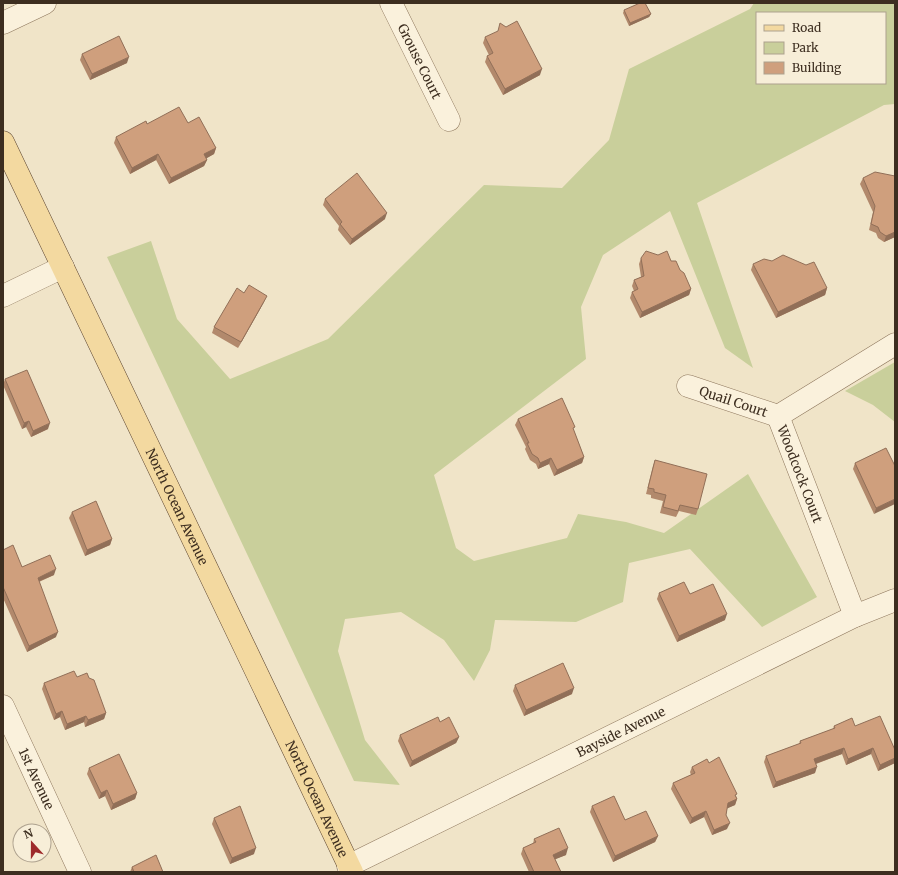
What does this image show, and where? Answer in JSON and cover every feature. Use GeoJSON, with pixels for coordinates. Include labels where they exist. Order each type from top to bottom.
{"type":"FeatureCollection","features":[{"type":"Feature","properties":{"kind":"main road","name":"North Ocean Avenue"},"geometry":{"type":"LineString","coordinates":[[3,142],[350,869]]}},
{"type":"Feature","properties":{"kind":"street"},"geometry":{"type":"LineString","coordinates":[[3,22],[45,3]]}},
{"type":"Feature","properties":{"kind":"street","name":"Grouse Court"},"geometry":{"type":"LineString","coordinates":[[391,3],[449,120]]}},
{"type":"Feature","properties":{"kind":"street"},"geometry":{"type":"LineString","coordinates":[[3,296],[63,267]]}},
{"type":"Feature","properties":{"kind":"street","name":"Woodcock Court"},"geometry":{"type":"LineString","coordinates":[[855,616],[778,416],[895,344]]}},
{"type":"Feature","properties":{"kind":"street","name":"Quail Court"},"geometry":{"type":"LineString","coordinates":[[688,386],[778,416]]}},
{"type":"Feature","properties":{"kind":"street","name":"Bayside Avenue"},"geometry":{"type":"LineString","coordinates":[[350,869],[855,616],[895,600]]}},
{"type":"Feature","properties":{"kind":"street","name":"1st Avenue"},"geometry":{"type":"LineString","coordinates":[[3,706],[80,872]]}},
{"type":"Feature","properties":{"kind":"green space"},"geometry":{"type":"Polygon","coordinates":[[[754,3],[895,3],[895,104],[884,105],[697,203],[753,368],[725,348],[670,211],[603,255],[581,307],[586,359],[434,475],[456,548],[474,561],[567,538],[578,514],[626,522],[664,533],[748,474],[817,597],[762,627],[690,549],[629,563],[623,602],[576,622],[495,620],[490,650],[474,681],[444,640],[401,612],[345,619],[338,651],[365,740],[400,785],[354,781],[107,257],[151,241],[177,319],[230,379],[328,339],[484,185],[562,188],[609,140],[629,69],[750,9],[754,3]]]}},
{"type":"Feature","properties":{"kind":"green space"},"geometry":{"type":"Polygon","coordinates":[[[895,362],[895,422],[873,405],[845,391],[895,362]]]}},
{"type":"Feature","properties":{"kind":"building"},"geometry":{"type":"Polygon","coordinates":[[[640,3],[645,3],[651,14],[630,23],[624,10],[640,3]]]}},
{"type":"Feature","properties":{"kind":"building"},"geometry":{"type":"Polygon","coordinates":[[[517,21],[542,69],[505,89],[487,56],[493,53],[485,37],[498,31],[500,23],[506,27],[517,21]]]}},
{"type":"Feature","properties":{"kind":"building"},"geometry":{"type":"Polygon","coordinates":[[[119,36],[129,57],[92,74],[82,54],[119,36]]]}},
{"type":"Feature","properties":{"kind":"building"},"geometry":{"type":"Polygon","coordinates":[[[179,107],[188,123],[199,117],[216,148],[204,154],[207,160],[171,178],[158,154],[132,168],[116,137],[146,121],[147,124],[179,107]]]}},
{"type":"Feature","properties":{"kind":"building"},"geometry":{"type":"Polygon","coordinates":[[[875,172],[895,176],[895,232],[886,236],[880,232],[878,227],[871,224],[875,206],[863,178],[875,172]]]}},
{"type":"Feature","properties":{"kind":"building"},"geometry":{"type":"Polygon","coordinates":[[[357,173],[387,213],[352,239],[340,224],[342,222],[325,199],[357,173]]]}},
{"type":"Feature","properties":{"kind":"building"},"geometry":{"type":"Polygon","coordinates":[[[646,251],[658,255],[667,251],[671,261],[676,261],[680,270],[684,273],[691,289],[642,312],[632,292],[638,289],[634,280],[644,276],[641,258],[646,251]]]}},
{"type":"Feature","properties":{"kind":"building"},"geometry":{"type":"Polygon","coordinates":[[[783,255],[806,265],[814,262],[827,288],[778,312],[753,264],[764,259],[772,261],[783,255]]]}},
{"type":"Feature","properties":{"kind":"building"},"geometry":{"type":"Polygon","coordinates":[[[249,285],[267,296],[241,342],[214,327],[237,288],[244,293],[249,285]]]}},
{"type":"Feature","properties":{"kind":"building"},"geometry":{"type":"Polygon","coordinates":[[[27,370],[50,423],[33,431],[29,421],[24,423],[5,379],[27,370]]]}},
{"type":"Feature","properties":{"kind":"building"},"geometry":{"type":"Polygon","coordinates":[[[562,398],[575,427],[573,428],[584,457],[557,470],[551,458],[540,463],[538,458],[532,454],[527,443],[529,443],[518,419],[562,398]]]}},
{"type":"Feature","properties":{"kind":"building"},"geometry":{"type":"Polygon","coordinates":[[[886,448],[895,466],[895,499],[876,508],[855,463],[886,448]]]}},
{"type":"Feature","properties":{"kind":"building"},"geometry":{"type":"Polygon","coordinates":[[[655,460],[707,474],[698,509],[680,505],[678,511],[663,507],[666,495],[654,492],[654,489],[648,488],[655,460]]]}},
{"type":"Feature","properties":{"kind":"building"},"geometry":{"type":"Polygon","coordinates":[[[96,501],[112,539],[87,550],[72,512],[96,501]]]}},
{"type":"Feature","properties":{"kind":"building"},"geometry":{"type":"Polygon","coordinates":[[[13,545],[22,567],[50,555],[56,569],[38,578],[58,632],[29,646],[3,587],[3,550],[13,545]]]}},
{"type":"Feature","properties":{"kind":"building"},"geometry":{"type":"Polygon","coordinates":[[[684,582],[690,594],[713,584],[727,614],[679,636],[659,593],[684,582]]]}},
{"type":"Feature","properties":{"kind":"building"},"geometry":{"type":"Polygon","coordinates":[[[563,663],[574,688],[526,710],[515,685],[563,663]]]}},
{"type":"Feature","properties":{"kind":"building"},"geometry":{"type":"Polygon","coordinates":[[[74,671],[77,677],[87,673],[89,678],[94,680],[106,713],[88,720],[86,716],[67,724],[62,711],[56,714],[44,683],[74,671]]]}},
{"type":"Feature","properties":{"kind":"building"},"geometry":{"type":"Polygon","coordinates":[[[880,716],[895,750],[895,758],[880,765],[873,748],[848,759],[844,748],[814,759],[817,767],[776,782],[766,756],[835,728],[834,726],[852,718],[855,726],[880,716]]]}},
{"type":"Feature","properties":{"kind":"building"},"geometry":{"type":"Polygon","coordinates":[[[438,717],[440,722],[449,717],[459,737],[412,761],[400,735],[438,717]]]}},
{"type":"Feature","properties":{"kind":"building"},"geometry":{"type":"Polygon","coordinates":[[[119,754],[137,793],[113,804],[107,790],[101,793],[89,768],[119,754]]]}},
{"type":"Feature","properties":{"kind":"building"},"geometry":{"type":"Polygon","coordinates":[[[719,757],[737,794],[735,795],[737,799],[728,803],[726,815],[730,823],[714,830],[706,811],[692,818],[673,783],[695,773],[692,767],[707,759],[709,763],[719,757]]]}},
{"type":"Feature","properties":{"kind":"building"},"geometry":{"type":"Polygon","coordinates":[[[614,796],[625,820],[646,811],[658,836],[615,856],[592,806],[614,796]]]}},
{"type":"Feature","properties":{"kind":"building"},"geometry":{"type":"Polygon","coordinates":[[[240,806],[256,848],[232,858],[214,818],[240,806]]]}},
{"type":"Feature","properties":{"kind":"building"},"geometry":{"type":"Polygon","coordinates":[[[559,828],[568,848],[553,855],[561,872],[534,872],[523,848],[536,842],[534,839],[559,828]]]}},
{"type":"Feature","properties":{"kind":"building"},"geometry":{"type":"Polygon","coordinates":[[[156,855],[163,872],[134,872],[132,867],[156,855]]]}}]}
